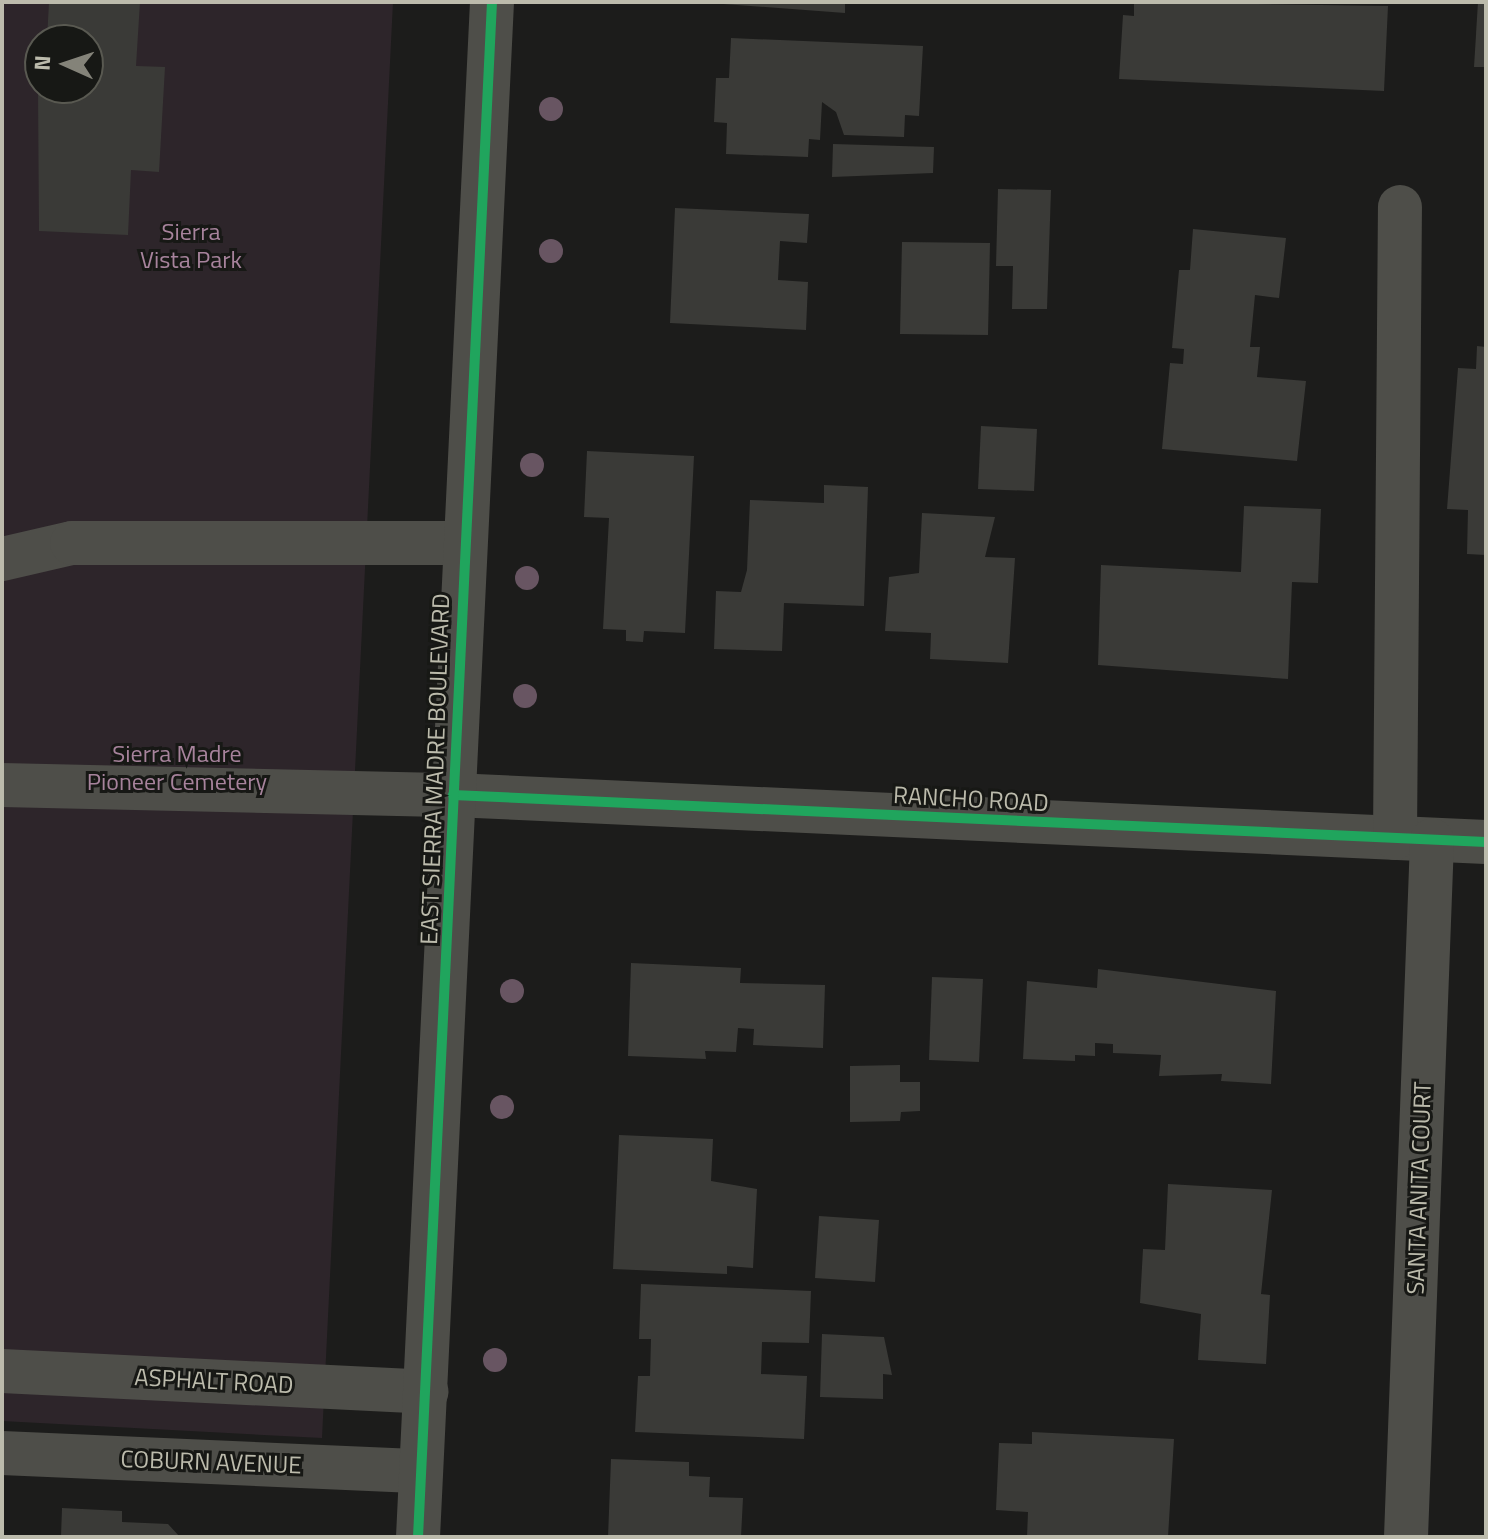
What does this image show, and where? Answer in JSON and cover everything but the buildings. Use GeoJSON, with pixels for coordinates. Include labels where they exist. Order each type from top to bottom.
{"type":"FeatureCollection","features":[{"type":"Feature","properties":{"kind":"street","name":"EAST SIERRA MADRE BOULEVARD"},"geometry":{"type":"LineString","coordinates":[[418,1537],[492,2]]}},
{"type":"Feature","properties":{"kind":"street","name":"SANTA ANITA COURT"},"geometry":{"type":"LineString","coordinates":[[1400,207],[1414,839],[1406,1537]]}},
{"type":"Feature","properties":{"kind":"street"},"geometry":{"type":"LineString","coordinates":[[2,559],[72,543],[465,543]]}},
{"type":"Feature","properties":{"kind":"street"},"geometry":{"type":"LineString","coordinates":[[2,785],[453,795]]}},
{"type":"Feature","properties":{"kind":"street","name":"RANCHO ROAD"},"geometry":{"type":"LineString","coordinates":[[453,795],[1486,842]]}},
{"type":"Feature","properties":{"kind":"street","name":"ASPHALT ROAD"},"geometry":{"type":"LineString","coordinates":[[2,1371],[426,1392]]}},
{"type":"Feature","properties":{"kind":"street","name":"COBURN AVENUE"},"geometry":{"type":"LineString","coordinates":[[2,1453],[421,1471]]}},
{"type":"Feature","properties":{"kind":"green space"},"geometry":{"type":"Polygon","coordinates":[[[2,2],[393,2],[322,1438],[2,1421],[2,2]]]}},
{"type":"Feature","properties":{"kind":"cycle path"},"geometry":{"type":"LineString","coordinates":[[418,1537],[492,2]]}},
{"type":"Feature","properties":{"kind":"cycle path"},"geometry":{"type":"LineString","coordinates":[[453,795],[1486,842]]}},
{"type":"Feature","properties":{"kind":"park label","name":"Sierra Vista Park"},"geometry":{"type":"Point","coordinates":[191,246]}},
{"type":"Feature","properties":{"kind":"park label","name":"Sierra Madre Pioneer Cemetery"},"geometry":{"type":"Point","coordinates":[177,768]}}]}
